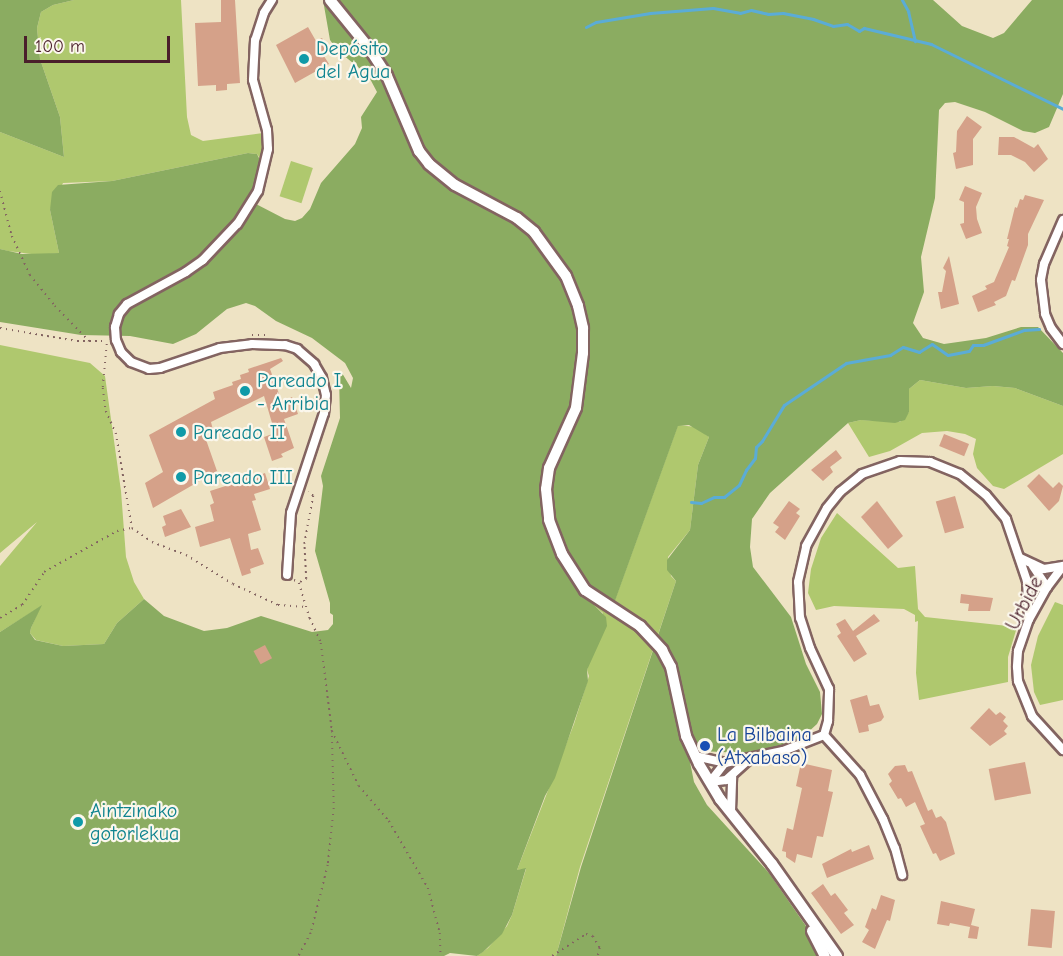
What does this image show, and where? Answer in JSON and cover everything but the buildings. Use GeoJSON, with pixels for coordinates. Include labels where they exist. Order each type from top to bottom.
{"type":"FeatureCollection","features":[{"type":"Feature","properties":{"kind":"street"},"geometry":{"type":"LineString","coordinates":[[272,0],[259,26],[254,51],[254,80],[267,130],[268,149],[258,191],[237,224],[203,260],[186,272],[127,304],[118,314],[115,327],[116,340],[121,352],[131,362],[149,369],[160,368],[220,348],[262,344],[285,345],[297,349],[314,364],[322,378],[326,394],[324,413],[291,513],[287,575]]}},
{"type":"Feature","properties":{"kind":"street"},"geometry":{"type":"LineString","coordinates":[[330,0],[369,48],[387,76],[415,144],[429,164],[455,185],[517,218],[534,232],[566,276],[578,306],[583,328],[582,374],[576,408],[549,468],[546,489],[549,520],[561,554],[585,590],[640,626],[662,650],[671,667],[686,736],[695,756],[731,812],[837,956]]}},
{"type":"Feature","properties":{"kind":"street"},"geometry":{"type":"LineString","coordinates":[[1063,220],[1044,264],[1041,280],[1045,314],[1051,328],[1063,344]]}},
{"type":"Feature","properties":{"kind":"street"},"geometry":{"type":"LineString","coordinates":[[824,735],[828,721],[829,689],[810,648],[800,618],[798,582],[806,546],[827,508],[840,492],[862,474],[900,461],[930,462],[960,474],[986,495],[1006,519],[1020,558],[1027,581],[1029,620]]}},
{"type":"Feature","properties":{"kind":"street"},"geometry":{"type":"LineString","coordinates":[[1020,558],[1033,566],[1044,568],[1063,566]]}},
{"type":"Feature","properties":{"kind":"street"},"geometry":{"type":"LineString","coordinates":[[1033,566],[1047,587]]}},
{"type":"Feature","properties":{"kind":"street","name":"Urbide"},"geometry":{"type":"LineString","coordinates":[[1063,566],[1047,587],[1029,620],[1018,651],[1018,681],[1032,716],[1063,750]]}},
{"type":"Feature","properties":{"kind":"street"},"geometry":{"type":"LineString","coordinates":[[1027,581],[1036,587],[1047,587]]}},
{"type":"Feature","properties":{"kind":"street"},"geometry":{"type":"LineString","coordinates":[[695,756],[725,763],[794,748],[824,735]]}},
{"type":"Feature","properties":{"kind":"street"},"geometry":{"type":"LineString","coordinates":[[824,735],[860,775],[883,819],[902,875]]}},
{"type":"Feature","properties":{"kind":"street"},"geometry":{"type":"LineString","coordinates":[[710,782],[723,781],[732,777],[752,758]]}},
{"type":"Feature","properties":{"kind":"street"},"geometry":{"type":"LineString","coordinates":[[710,782],[725,763]]}},
{"type":"Feature","properties":{"kind":"street"},"geometry":{"type":"LineString","coordinates":[[731,812],[732,777]]}},
{"type":"Feature","properties":{"kind":"street"},"geometry":{"type":"LineString","coordinates":[[787,886],[825,956]]}},
{"type":"Feature","properties":{"kind":"path"},"geometry":{"type":"LineString","coordinates":[[0,191],[12,236],[30,275],[55,306],[89,341]]}},
{"type":"Feature","properties":{"kind":"path"},"geometry":{"type":"LineString","coordinates":[[0,328],[89,341],[108,341],[103,388],[106,411],[116,433],[132,528],[152,542],[186,555],[233,584],[278,605],[307,607]]}},
{"type":"Feature","properties":{"kind":"path"},"geometry":{"type":"LineString","coordinates":[[250,335],[267,335]]}},
{"type":"Feature","properties":{"kind":"path"},"geometry":{"type":"LineString","coordinates":[[299,956],[311,933],[328,865],[334,808],[332,730],[321,643],[299,583],[306,579],[304,544],[313,496],[304,488]]}},
{"type":"Feature","properties":{"kind":"path"},"geometry":{"type":"LineString","coordinates":[[0,618],[22,605],[44,572],[117,531],[132,528]]}},
{"type":"Feature","properties":{"kind":"path"},"geometry":{"type":"LineString","coordinates":[[332,730],[358,786],[389,821],[428,888],[440,933],[441,956]]}},
{"type":"Feature","properties":{"kind":"path"},"geometry":{"type":"LineString","coordinates":[[552,956],[586,934],[593,936],[600,948],[598,956]]}},
{"type":"Feature","properties":{"kind":"green space"},"geometry":{"type":"Polygon","coordinates":[[[0,0],[74,0],[53,5],[41,12],[37,28],[40,59],[60,117],[64,157],[0,132],[0,0]]]}},
{"type":"Feature","properties":{"kind":"green space"},"geometry":{"type":"Polygon","coordinates":[[[74,0],[181,0],[187,117],[191,135],[203,141],[263,133],[265,149],[260,158],[257,154],[248,153],[112,181],[63,183],[50,210],[59,253],[39,255],[0,249],[0,132],[64,157],[60,117],[40,59],[37,28],[41,12],[53,5],[74,0]]]}},
{"type":"Feature","properties":{"kind":"green space"},"geometry":{"type":"Polygon","coordinates":[[[323,0],[933,0],[962,26],[993,38],[1004,33],[1032,0],[1063,0],[1063,94],[1049,127],[1035,133],[1023,131],[985,112],[955,102],[945,103],[939,110],[935,198],[921,257],[924,292],[913,323],[923,338],[944,344],[986,338],[1021,327],[1038,327],[1063,353],[1063,406],[1015,388],[993,386],[966,388],[920,380],[909,389],[909,412],[905,420],[895,423],[861,420],[848,423],[770,493],[752,519],[750,547],[753,567],[791,617],[806,664],[820,692],[822,714],[817,724],[806,734],[782,747],[743,753],[700,751],[689,757],[694,782],[707,805],[769,873],[808,929],[818,956],[556,956],[581,867],[676,581],[667,570],[667,560],[690,530],[698,465],[709,437],[689,425],[678,426],[611,612],[593,604],[606,617],[607,626],[587,670],[588,681],[555,778],[545,796],[517,870],[526,868],[512,915],[502,934],[483,952],[477,956],[450,953],[444,956],[0,956],[0,632],[42,605],[30,633],[35,640],[63,646],[104,644],[117,623],[144,599],[164,616],[204,631],[227,628],[261,616],[312,632],[328,630],[333,624],[333,615],[330,613],[330,603],[315,551],[323,486],[321,476],[340,418],[339,376],[342,373],[351,388],[353,378],[345,363],[312,338],[276,321],[255,306],[246,303],[227,309],[196,334],[173,344],[130,336],[81,335],[0,322],[0,249],[22,254],[59,253],[50,210],[52,192],[58,185],[112,181],[248,153],[257,154],[261,162],[256,185],[248,200],[285,219],[295,221],[302,218],[310,209],[321,183],[355,144],[362,128],[361,117],[377,92],[368,75],[338,51],[330,40],[323,0]]]}},
{"type":"Feature","properties":{"kind":"green space"},"geometry":{"type":"Polygon","coordinates":[[[291,161],[313,168],[301,203],[280,196],[291,161]]]}},
{"type":"Feature","properties":{"kind":"green space"},"geometry":{"type":"Polygon","coordinates":[[[0,345],[90,363],[105,376],[121,491],[126,557],[134,582],[144,599],[117,623],[104,644],[63,646],[36,640],[30,633],[40,607],[0,632],[0,566],[37,522],[0,553],[0,345]]]}},
{"type":"Feature","properties":{"kind":"green space"},"geometry":{"type":"Polygon","coordinates":[[[920,380],[966,388],[993,386],[1015,388],[1063,406],[1063,454],[1004,489],[993,486],[977,468],[973,454],[976,439],[965,434],[947,431],[922,433],[890,451],[869,457],[848,423],[861,420],[900,422],[909,412],[909,389],[920,380]]]}},
{"type":"Feature","properties":{"kind":"green space"},"geometry":{"type":"Polygon","coordinates":[[[678,425],[696,427],[709,437],[698,465],[690,530],[668,557],[671,576],[676,581],[580,867],[556,956],[477,956],[488,948],[507,926],[512,915],[526,869],[517,870],[574,724],[589,676],[587,670],[603,613],[590,602],[611,611],[678,425]]]}},
{"type":"Feature","properties":{"kind":"green space"},"geometry":{"type":"Polygon","coordinates":[[[837,513],[898,568],[915,566],[918,609],[925,617],[1017,627],[1008,657],[1008,682],[919,700],[916,673],[918,621],[915,622],[915,615],[904,609],[834,606],[816,610],[808,593],[811,569],[821,538],[837,513]]]}},
{"type":"Feature","properties":{"kind":"green space"},"geometry":{"type":"Polygon","coordinates":[[[1055,602],[1063,605],[1063,700],[1040,705],[1034,692],[1031,665],[1038,636],[1055,602]]]}},
{"type":"Feature","properties":{"kind":"waterway"},"geometry":{"type":"LineString","coordinates":[[902,0],[908,11],[915,41]]}},
{"type":"Feature","properties":{"kind":"waterway"},"geometry":{"type":"LineString","coordinates":[[586,27],[596,22],[650,13],[713,8],[740,13],[751,10],[768,14],[783,13],[833,26],[847,24],[859,31],[864,28],[931,44],[1063,109]]}},
{"type":"Feature","properties":{"kind":"waterway"},"geometry":{"type":"LineString","coordinates":[[691,502],[701,503],[714,497],[724,497],[739,485],[755,458],[756,447],[784,405],[846,363],[890,355],[903,347],[919,352],[932,344],[948,355],[969,351],[973,345],[983,345],[1024,330],[1039,329]]}},
{"type":"Feature","properties":{"kind":"place","name":"Depósito del Agua"},"geometry":{"type":"Point","coordinates":[304,59]}},
{"type":"Feature","properties":{"kind":"place","name":"Pareado I - Arribia"},"geometry":{"type":"Point","coordinates":[245,391]}},
{"type":"Feature","properties":{"kind":"place","name":"Pareado II"},"geometry":{"type":"Point","coordinates":[181,432]}},
{"type":"Feature","properties":{"kind":"place","name":"Pareado III"},"geometry":{"type":"Point","coordinates":[181,477]}},
{"type":"Feature","properties":{"kind":"place","name":"La Bilbaina (Atxabaso)"},"geometry":{"type":"Point","coordinates":[705,746]}},
{"type":"Feature","properties":{"kind":"place","name":"Aintzinako gotorlekua"},"geometry":{"type":"Point","coordinates":[78,822]}}]}
